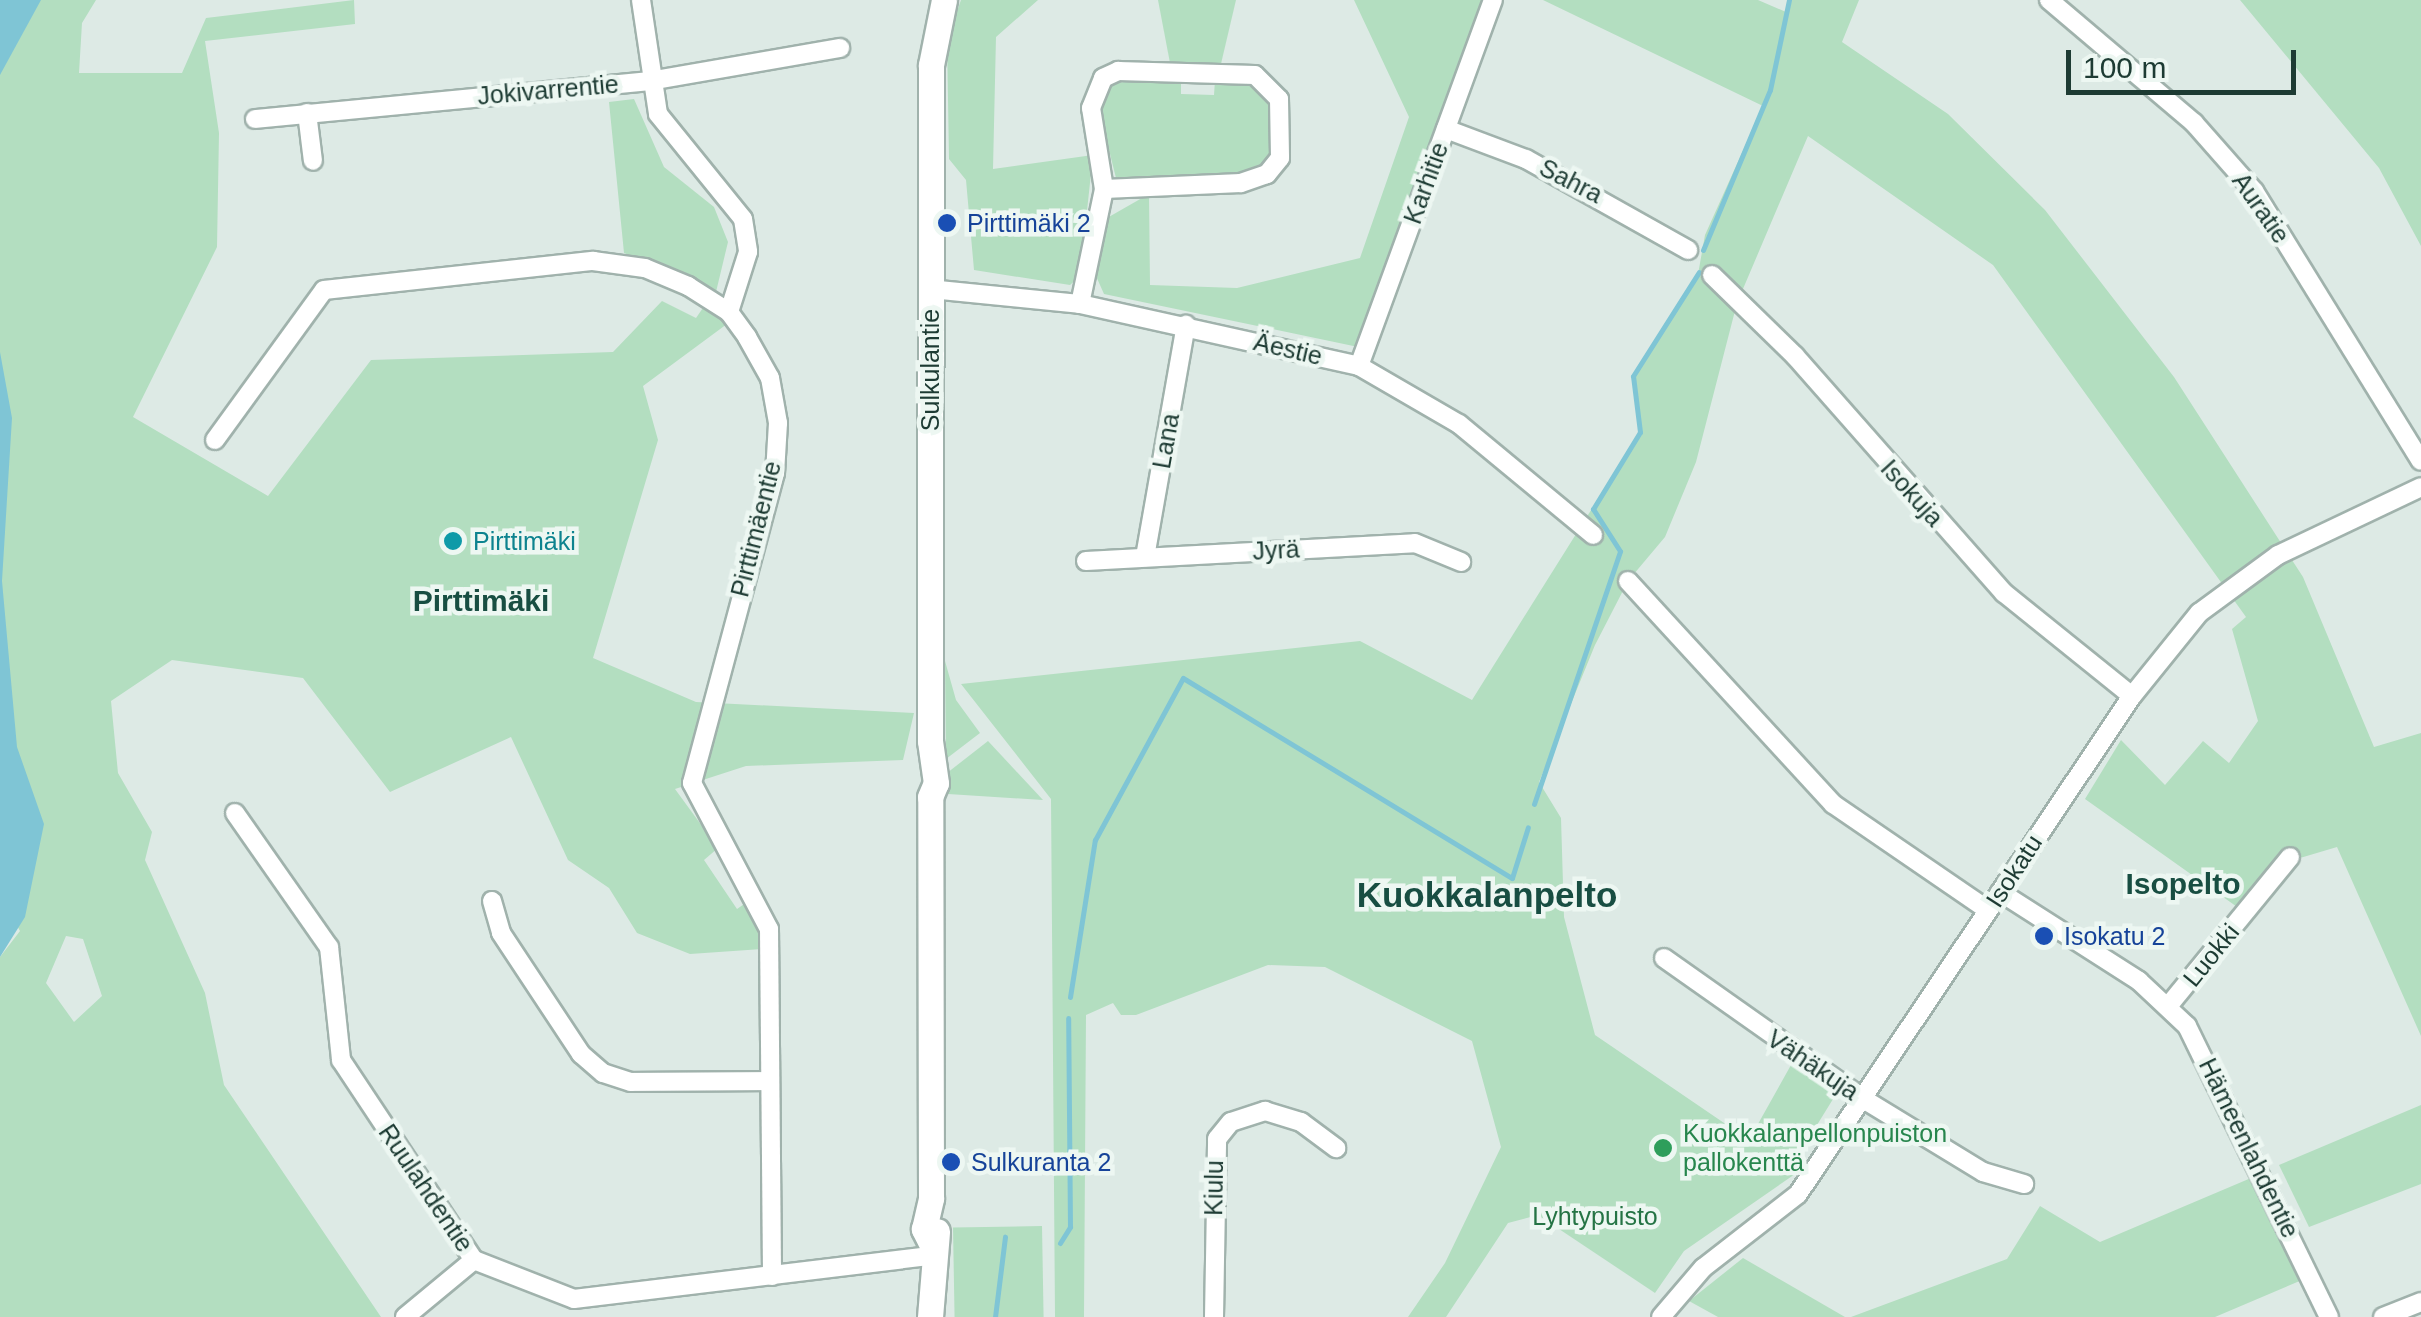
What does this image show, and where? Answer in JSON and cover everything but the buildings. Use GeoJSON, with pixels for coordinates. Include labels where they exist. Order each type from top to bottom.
{"type":"FeatureCollection","features":[{"type":"Feature","properties":{"kind":"main road","name":"Sulkulantie"},"geometry":{"type":"LineString","coordinates":[[930,1317],[930,1249],[924,1221],[931,1198],[930,796],[922,783],[930,741],[931,39],[944,0]]}},
{"type":"Feature","properties":{"kind":"street"},"geometry":{"type":"LineString","coordinates":[[216,440],[324,290],[593,261],[645,268],[729,312],[748,252],[742,220],[730,194],[674,142],[649,81],[641,0]]}},
{"type":"Feature","properties":{"kind":"street","name":"Karhitie"},"geometry":{"type":"LineString","coordinates":[[1358,366],[1493,0]]}},
{"type":"Feature","properties":{"kind":"street","name":"Auratie"},"geometry":{"type":"LineString","coordinates":[[2050,0],[2194,123],[2254,191],[2421,460]]}},
{"type":"Feature","properties":{"kind":"street","name":"Jokivarrentie"},"geometry":{"type":"LineString","coordinates":[[254,119],[649,81],[840,48]]}},
{"type":"Feature","properties":{"kind":"street"},"geometry":{"type":"LineString","coordinates":[[1080,304],[1104,190],[1091,108],[1103,78],[1118,71],[1255,75],[1279,99],[1280,158],[1268,174],[1242,183],[1104,190]]}},
{"type":"Feature","properties":{"kind":"street"},"geometry":{"type":"LineString","coordinates":[[307,113],[312,161]]}},
{"type":"Feature","properties":{"kind":"street","name":"Sahra"},"geometry":{"type":"LineString","coordinates":[[1446,128],[1526,158],[1688,250]]}},
{"type":"Feature","properties":{"kind":"street","name":"Isokuja"},"geometry":{"type":"LineString","coordinates":[[1712,274],[1795,356],[2004,593],[2132,696]]}},
{"type":"Feature","properties":{"kind":"street","name":"Äestie"},"geometry":{"type":"LineString","coordinates":[[930,289],[1080,304],[1358,366],[1460,424],[1592,535]]}},
{"type":"Feature","properties":{"kind":"street","name":"Pirttimäentie"},"geometry":{"type":"LineString","coordinates":[[729,312],[770,378],[778,423],[775,473],[692,783],[769,929],[772,1276]]}},
{"type":"Feature","properties":{"kind":"street","name":"Lana"},"geometry":{"type":"LineString","coordinates":[[1145,557],[1186,325]]}},
{"type":"Feature","properties":{"kind":"street","name":"Isokatu"},"geometry":{"type":"LineString","coordinates":[[1661,1317],[1703,1268],[1798,1194],[2132,696],[2199,614],[2262,566],[2421,487]]}},
{"type":"Feature","properties":{"kind":"street","name":"Jyrä"},"geometry":{"type":"LineString","coordinates":[[1086,561],[1415,543],[1462,562]]}},
{"type":"Feature","properties":{"kind":"street"},"geometry":{"type":"LineString","coordinates":[[1628,581],[1754,727],[1833,804],[1988,910]]}},
{"type":"Feature","properties":{"kind":"street","name":"Ruulahdentie"},"geometry":{"type":"LineString","coordinates":[[234,813],[328,947],[340,1060],[474,1260],[574,1299],[772,1276],[930,1249]]}},
{"type":"Feature","properties":{"kind":"street","name":"Luokki"},"geometry":{"type":"LineString","coordinates":[[2169,1006],[2290,857]]}},
{"type":"Feature","properties":{"kind":"street","name":"Hämeenlahdentie"},"geometry":{"type":"LineString","coordinates":[[2000,892],[2169,1006],[2211,1064],[2329,1317]]}},
{"type":"Feature","properties":{"kind":"street"},"geometry":{"type":"LineString","coordinates":[[492,902],[501,933],[602,1073],[631,1082],[769,1081]]}},
{"type":"Feature","properties":{"kind":"street","name":"Vähäkuja"},"geometry":{"type":"LineString","coordinates":[[1664,958],[1864,1100],[1983,1172],[2024,1184]]}},
{"type":"Feature","properties":{"kind":"street","name":"Kiulu"},"geometry":{"type":"LineString","coordinates":[[1214,1317],[1217,1139],[1231,1122],[1265,1111],[1288,1115],[1336,1148]]}},
{"type":"Feature","properties":{"kind":"street"},"geometry":{"type":"LineString","coordinates":[[405,1317],[474,1260]]}},
{"type":"Feature","properties":{"kind":"street"},"geometry":{"type":"LineString","coordinates":[[2384,1317],[2421,1302]]}},
{"type":"Feature","properties":{"kind":"green space"},"geometry":{"type":"Polygon","coordinates":[[[9,0],[96,0],[82,23],[79,73],[182,73],[206,18],[354,0],[355,24],[205,41],[219,133],[217,247],[133,417],[268,496],[371,360],[613,352],[662,301],[696,318],[707,302],[731,321],[643,386],[658,440],[593,658],[696,702],[914,713],[903,760],[746,766],[675,789],[718,848],[704,860],[737,909],[750,900],[762,949],[690,954],[637,933],[609,888],[568,860],[511,737],[390,792],[303,678],[172,660],[111,701],[118,773],[152,832],[145,860],[205,993],[224,1085],[381,1317],[0,1317],[0,957],[20,931],[0,896],[0,11],[9,0]],[[66,936],[46,983],[74,1022],[102,996],[83,939],[66,936]]]}},
{"type":"Feature","properties":{"kind":"green space"},"geometry":{"type":"Polygon","coordinates":[[[961,0],[1038,0],[996,37],[993,169],[1093,155],[1080,276],[1070,285],[974,270],[966,180],[949,159],[947,40],[961,0]]]}},
{"type":"Feature","properties":{"kind":"green space"},"geometry":{"type":"Polygon","coordinates":[[[1158,0],[1236,0],[1220,68],[1170,63],[1158,0]]]}},
{"type":"Feature","properties":{"kind":"green space"},"geometry":{"type":"Polygon","coordinates":[[[1354,0],[1493,0],[1363,348],[1104,294],[1096,276],[1107,218],[1149,194],[1150,285],[1237,288],[1360,258],[1409,117],[1354,0]]]}},
{"type":"Feature","properties":{"kind":"green space","name":"Lyhtypuisto"},"geometry":{"type":"Polygon","coordinates":[[[1543,0],[1758,0],[1786,12],[1789,0],[1859,0],[1842,42],[1948,114],[2045,210],[2174,377],[2303,577],[2374,747],[2421,733],[2421,1036],[2337,847],[2300,858],[2286,847],[2240,909],[2085,799],[2121,740],[2165,785],[2203,741],[2229,763],[2258,721],[2232,629],[2246,617],[1993,265],[1808,136],[1737,303],[1696,462],[1665,537],[1628,581],[1595,645],[1539,782],[1561,818],[1564,917],[1595,1035],[1749,1140],[1791,1065],[1838,1091],[1791,1167],[1798,1172],[1684,1251],[1655,1293],[1538,1215],[1508,1223],[1446,1317],[1408,1317],[1445,1263],[1501,1147],[1472,1041],[1325,967],[1268,965],[1136,1015],[1121,1015],[1113,1003],[1086,1015],[1084,1317],[1055,1317],[1051,799],[961,684],[1360,641],[1472,700],[1640,432],[1633,376],[1697,280],[1705,235],[1763,106],[1543,0]]]}},
{"type":"Feature","properties":{"kind":"green space"},"geometry":{"type":"Polygon","coordinates":[[[2240,0],[2421,0],[2421,246],[2379,168],[2240,0]]]}},
{"type":"Feature","properties":{"kind":"green space"},"geometry":{"type":"Polygon","coordinates":[[[1181,78],[1181,94],[1214,95],[1215,80],[1252,81],[1271,99],[1274,153],[1263,168],[1240,177],[1116,178],[1098,106],[1110,83],[1181,78]]]}},
{"type":"Feature","properties":{"kind":"green space"},"geometry":{"type":"Polygon","coordinates":[[[634,99],[664,167],[714,207],[728,242],[716,292],[624,253],[609,102],[634,99]]]}},
{"type":"Feature","properties":{"kind":"green space"},"geometry":{"type":"Polygon","coordinates":[[[945,661],[956,700],[980,733],[946,759],[945,661]]]}},
{"type":"Feature","properties":{"kind":"green space"},"geometry":{"type":"Polygon","coordinates":[[[988,741],[1043,800],[948,794],[947,773],[988,741]]]}},
{"type":"Feature","properties":{"kind":"green space"},"geometry":{"type":"Polygon","coordinates":[[[2421,1105],[2421,1184],[2309,1227],[2279,1165],[2421,1105]]]}},
{"type":"Feature","properties":{"kind":"green space"},"geometry":{"type":"Polygon","coordinates":[[[2251,1178],[2302,1280],[2215,1317],[1851,1317],[2007,1259],[2040,1206],[2100,1242],[2251,1178]]]}},
{"type":"Feature","properties":{"kind":"green space"},"geometry":{"type":"Polygon","coordinates":[[[1042,1226],[1044,1317],[955,1317],[953,1228],[1042,1226]]]}},
{"type":"Feature","properties":{"kind":"green space"},"geometry":{"type":"Polygon","coordinates":[[[1743,1258],[1845,1317],[1718,1317],[1689,1301],[1743,1258]]]}},
{"type":"Feature","properties":{"kind":"water"},"geometry":{"type":"Polygon","coordinates":[[[0,0],[41,0],[0,75],[0,0]]]}},
{"type":"Feature","properties":{"kind":"water"},"geometry":{"type":"Polygon","coordinates":[[[0,352],[12,418],[2,581],[17,747],[44,824],[25,917],[0,957],[0,352]]]}},
{"type":"Feature","properties":{"kind":"waterway"},"geometry":{"type":"LineString","coordinates":[[1703,250],[1770,90],[1789,0]]}},
{"type":"Feature","properties":{"kind":"waterway"},"geometry":{"type":"LineString","coordinates":[[1534,804],[1620,551],[1593,509],[1640,432],[1633,376],[1699,272]]}},
{"type":"Feature","properties":{"kind":"waterway"},"geometry":{"type":"LineString","coordinates":[[1070,997],[1095,840],[1183,678],[1512,878],[1528,827]]}},
{"type":"Feature","properties":{"kind":"waterway"},"geometry":{"type":"LineString","coordinates":[[1060,1243],[1070,1227],[1068,1018]]}},
{"type":"Feature","properties":{"kind":"waterway"},"geometry":{"type":"LineString","coordinates":[[995,1317],[1005,1237]]}},
{"type":"Feature","properties":{"kind":"place","name":"Pirttimäki 2"},"geometry":{"type":"Point","coordinates":[947,223]}},
{"type":"Feature","properties":{"kind":"place","name":"Pirttimäki"},"geometry":{"type":"Point","coordinates":[453,541]}},
{"type":"Feature","properties":{"kind":"place","name":"Isokatu 2"},"geometry":{"type":"Point","coordinates":[2044,936]}},
{"type":"Feature","properties":{"kind":"place","name":"Kuokkalanpellonpuiston pallokenttä"},"geometry":{"type":"Point","coordinates":[1663,1148]}},
{"type":"Feature","properties":{"kind":"place","name":"Sulkuranta 2"},"geometry":{"type":"Point","coordinates":[951,1162]}},
{"type":"Feature","properties":{"kind":"district","name":"Pirttimäki"},"geometry":{"type":"Point","coordinates":[481,601]}},
{"type":"Feature","properties":{"kind":"district","name":"Isopelto"},"geometry":{"type":"Point","coordinates":[2183,884]}},
{"type":"Feature","properties":{"kind":"district","name":"Kuokkalanpelto"},"geometry":{"type":"Point","coordinates":[1487,895]}}]}
